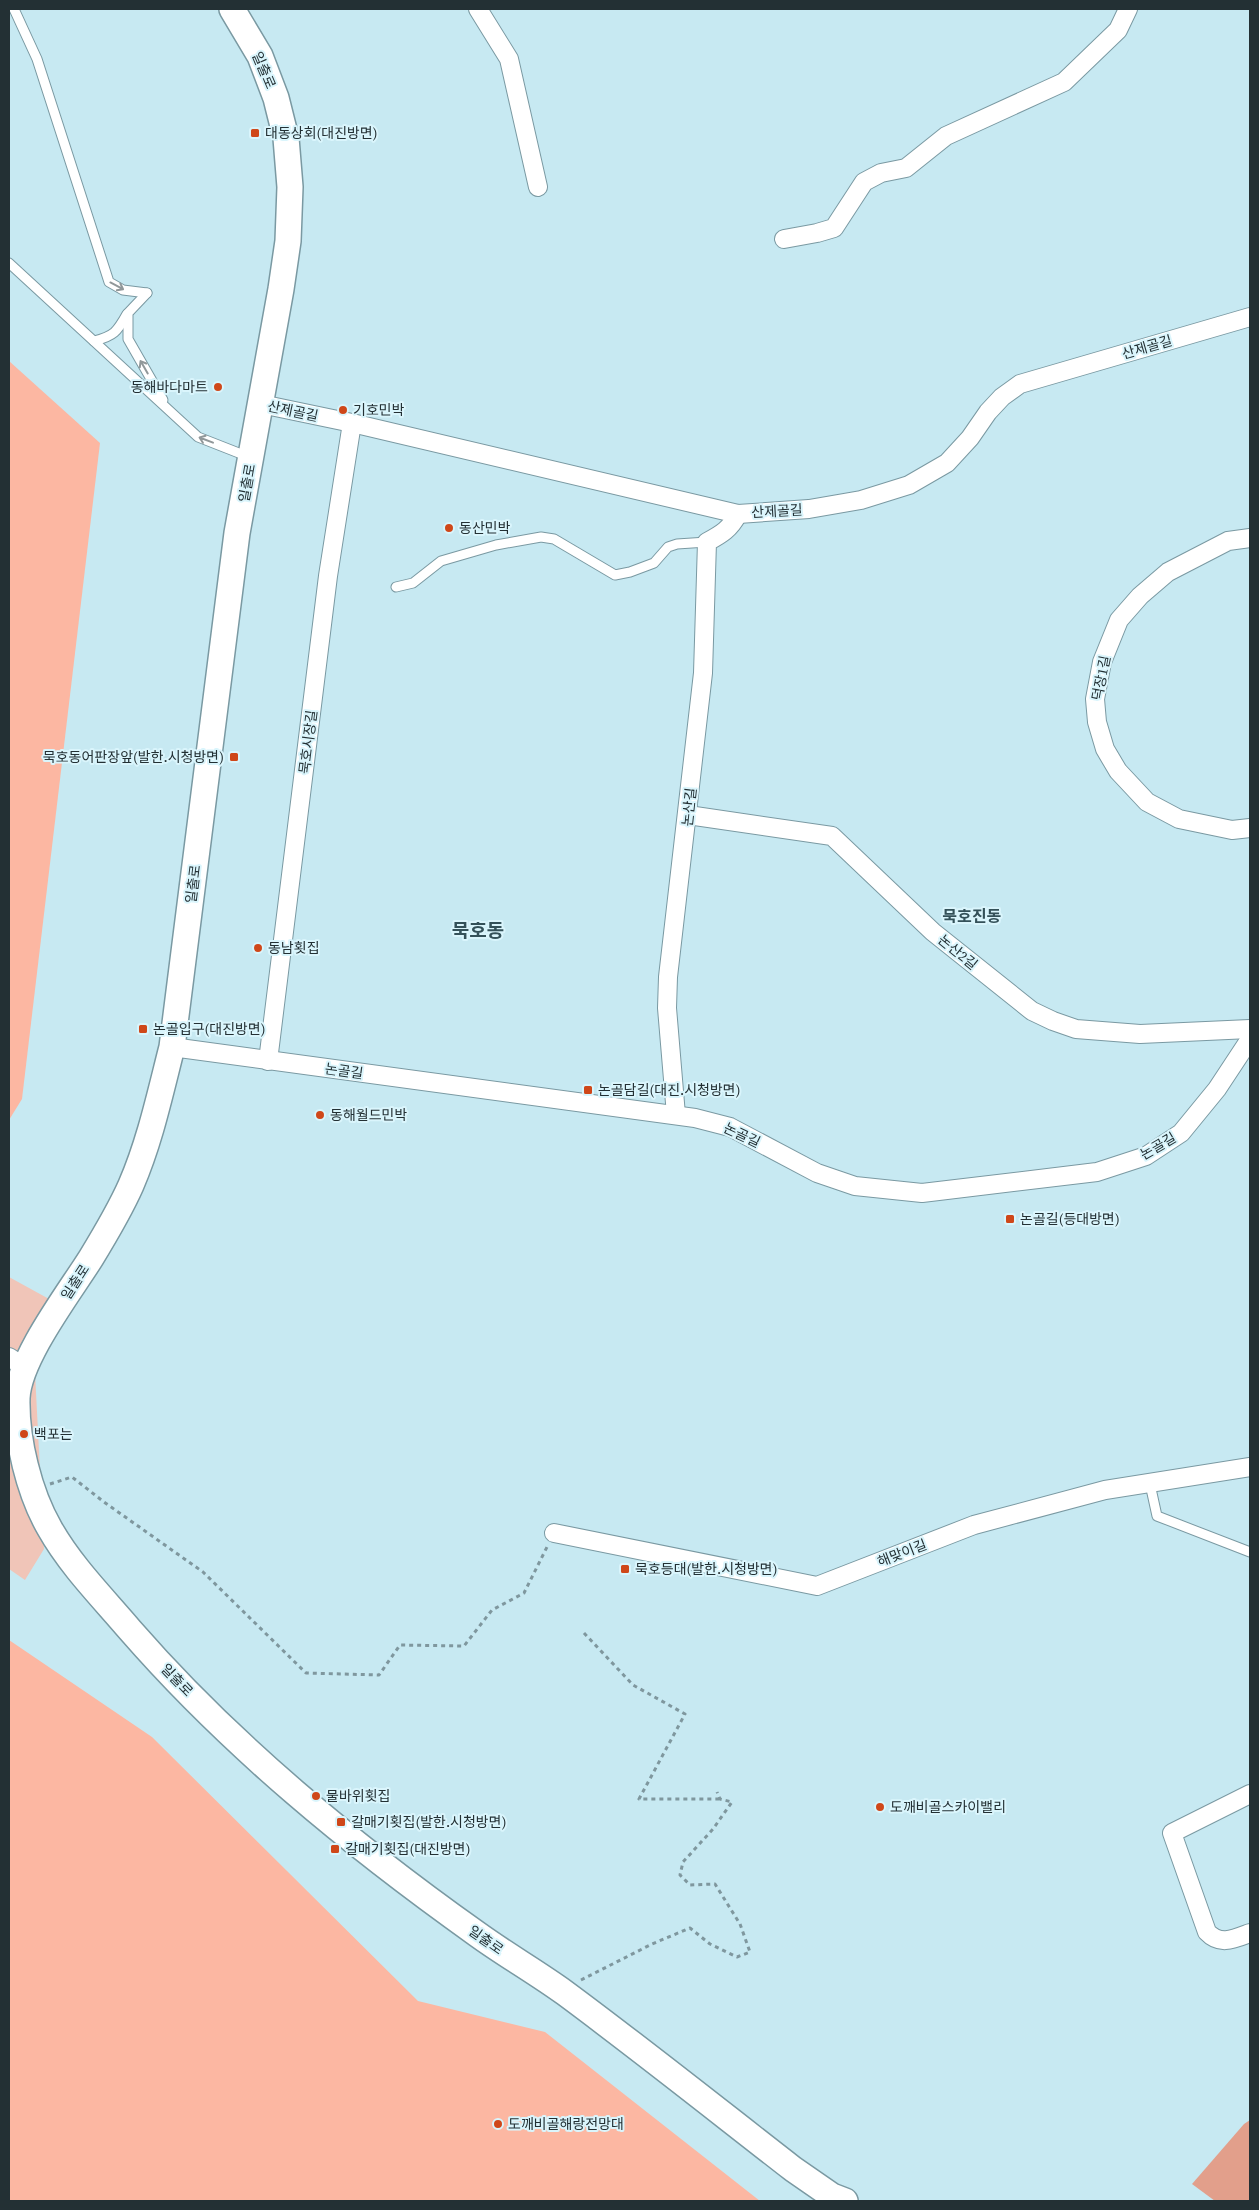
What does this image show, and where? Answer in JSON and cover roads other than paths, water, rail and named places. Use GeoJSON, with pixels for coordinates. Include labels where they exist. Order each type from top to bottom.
{"type":"FeatureCollection","features":[{"type":"Feature","properties":{"kind":"street","name":"일출로"},"geometry":{"type":"LineString","coordinates":[[232,9],[260,56],[276,98],[286,138],[290,187],[288,241],[284,270],[237,534],[172,1047],[157,1107],[130,1186],[109,1227],[16,1362],[19,1424],[26,1468],[49,1528],[76,1568],[147,1649],[245,1748],[383,1864],[478,1935],[563,1992],[793,2169],[832,2196],[845,2201]]}},
{"type":"Feature","properties":{"kind":"street"},"geometry":{"type":"LineString","coordinates":[[478,9],[509,59],[538,187]]}},
{"type":"Feature","properties":{"kind":"street"},"geometry":{"type":"LineString","coordinates":[[784,239],[834,228],[864,182],[881,173],[906,168],[946,136],[1064,82],[1118,30],[1128,9]]}},
{"type":"Feature","properties":{"kind":"street","name":"산제골길"},"geometry":{"type":"LineString","coordinates":[[261,404],[352,423],[738,514],[809,509],[861,500],[909,485],[947,463],[970,438],[997,402],[1020,384],[1250,317]]}},
{"type":"Feature","properties":{"kind":"street","name":"묵호시장길"},"geometry":{"type":"LineString","coordinates":[[268,1061],[328,576],[352,423]]}},
{"type":"Feature","properties":{"kind":"street"},"geometry":{"type":"LineString","coordinates":[[707,542],[723,534],[731,526],[738,514]]}},
{"type":"Feature","properties":{"kind":"street","name":"덕장1길"},"geometry":{"type":"LineString","coordinates":[[1250,538],[1228,541],[1168,572],[1140,596],[1119,620],[1102,662],[1095,699],[1097,722],[1105,749],[1118,772],[1147,802],[1179,818],[1232,830],[1250,828]]}},
{"type":"Feature","properties":{"kind":"street","name":"논산길"},"geometry":{"type":"LineString","coordinates":[[676,1115],[667,1008],[668,977],[703,673],[707,542]]}},
{"type":"Feature","properties":{"kind":"street","name":"논산2길"},"geometry":{"type":"LineString","coordinates":[[688,814],[832,836],[933,932],[1032,1011],[1053,1021],[1076,1029],[1140,1034],[1250,1029]]}},
{"type":"Feature","properties":{"kind":"street","name":"논골길"},"geometry":{"type":"LineString","coordinates":[[172,1047],[676,1115],[730,1127],[816,1173],[855,1186],[922,1193],[1097,1172],[1146,1156],[1182,1133],[1217,1089],[1250,1039]]}},
{"type":"Feature","properties":{"kind":"street","name":"해맞이길"},"geometry":{"type":"LineString","coordinates":[[554,1533],[817,1586],[974,1525],[1105,1490],[1250,1467]]}},
{"type":"Feature","properties":{"kind":"street"},"geometry":{"type":"LineString","coordinates":[[1250,1794],[1172,1833],[1207,1932],[1214,1939],[1221,1941],[1250,1933]]}},
{"type":"Feature","properties":{"kind":"lane"},"geometry":{"type":"LineString","coordinates":[[14,9],[38,59],[109,282],[123,290],[147,293],[128,313],[118,330],[108,338],[94,341]]}},
{"type":"Feature","properties":{"kind":"lane"},"geometry":{"type":"LineString","coordinates":[[9,263],[198,437],[251,458]]}},
{"type":"Feature","properties":{"kind":"lane"},"geometry":{"type":"LineString","coordinates":[[128,313],[128,339],[168,409]]}},
{"type":"Feature","properties":{"kind":"lane"},"geometry":{"type":"LineString","coordinates":[[396,587],[413,582],[441,561],[496,545],[541,537],[554,539],[615,575],[630,572],[654,562],[668,548],[677,544],[707,542]]}},
{"type":"Feature","properties":{"kind":"lane"},"geometry":{"type":"LineString","coordinates":[[1150,1484],[1156,1516],[1250,1552]]}},
{"type":"Feature","properties":{"kind":"place","name":"대동상회(대진방면)"},"geometry":{"type":"Point","coordinates":[255,133]}},
{"type":"Feature","properties":{"kind":"place","name":"동해바다마트"},"geometry":{"type":"Point","coordinates":[218,387]}},
{"type":"Feature","properties":{"kind":"place","name":"기호민박"},"geometry":{"type":"Point","coordinates":[343,410]}},
{"type":"Feature","properties":{"kind":"place","name":"동산민박"},"geometry":{"type":"Point","coordinates":[449,528]}},
{"type":"Feature","properties":{"kind":"place","name":"묵호동어판장앞(발한.시청방면)"},"geometry":{"type":"Point","coordinates":[234,757]}},
{"type":"Feature","properties":{"kind":"place","name":"동남횟집"},"geometry":{"type":"Point","coordinates":[258,948]}},
{"type":"Feature","properties":{"kind":"place","name":"논골입구(대진방면)"},"geometry":{"type":"Point","coordinates":[143,1029]}},
{"type":"Feature","properties":{"kind":"place","name":"논골담길(대진.시청방면)"},"geometry":{"type":"Point","coordinates":[588,1090]}},
{"type":"Feature","properties":{"kind":"place","name":"동해월드민박"},"geometry":{"type":"Point","coordinates":[320,1115]}},
{"type":"Feature","properties":{"kind":"place","name":"논골길(등대방면)"},"geometry":{"type":"Point","coordinates":[1010,1219]}},
{"type":"Feature","properties":{"kind":"place","name":"백포는"},"geometry":{"type":"Point","coordinates":[24,1434]}},
{"type":"Feature","properties":{"kind":"place","name":"묵호등대(발한.시청방면)"},"geometry":{"type":"Point","coordinates":[625,1569]}},
{"type":"Feature","properties":{"kind":"place","name":"물바위횟집"},"geometry":{"type":"Point","coordinates":[316,1796]}},
{"type":"Feature","properties":{"kind":"place","name":"도깨비골스카이밸리"},"geometry":{"type":"Point","coordinates":[880,1807]}},
{"type":"Feature","properties":{"kind":"place","name":"갈매기횟집(발한.시청방면)"},"geometry":{"type":"Point","coordinates":[341,1822]}},
{"type":"Feature","properties":{"kind":"place","name":"갈매기횟집(대진방면)"},"geometry":{"type":"Point","coordinates":[335,1849]}},
{"type":"Feature","properties":{"kind":"place","name":"도깨비골해랑전망대"},"geometry":{"type":"Point","coordinates":[498,2124]}},
{"type":"Feature","properties":{"kind":"district","name":"묵호진동"},"geometry":{"type":"Point","coordinates":[972,916]}},
{"type":"Feature","properties":{"kind":"district","name":"묵호동"},"geometry":{"type":"Point","coordinates":[478,930]}}]}
